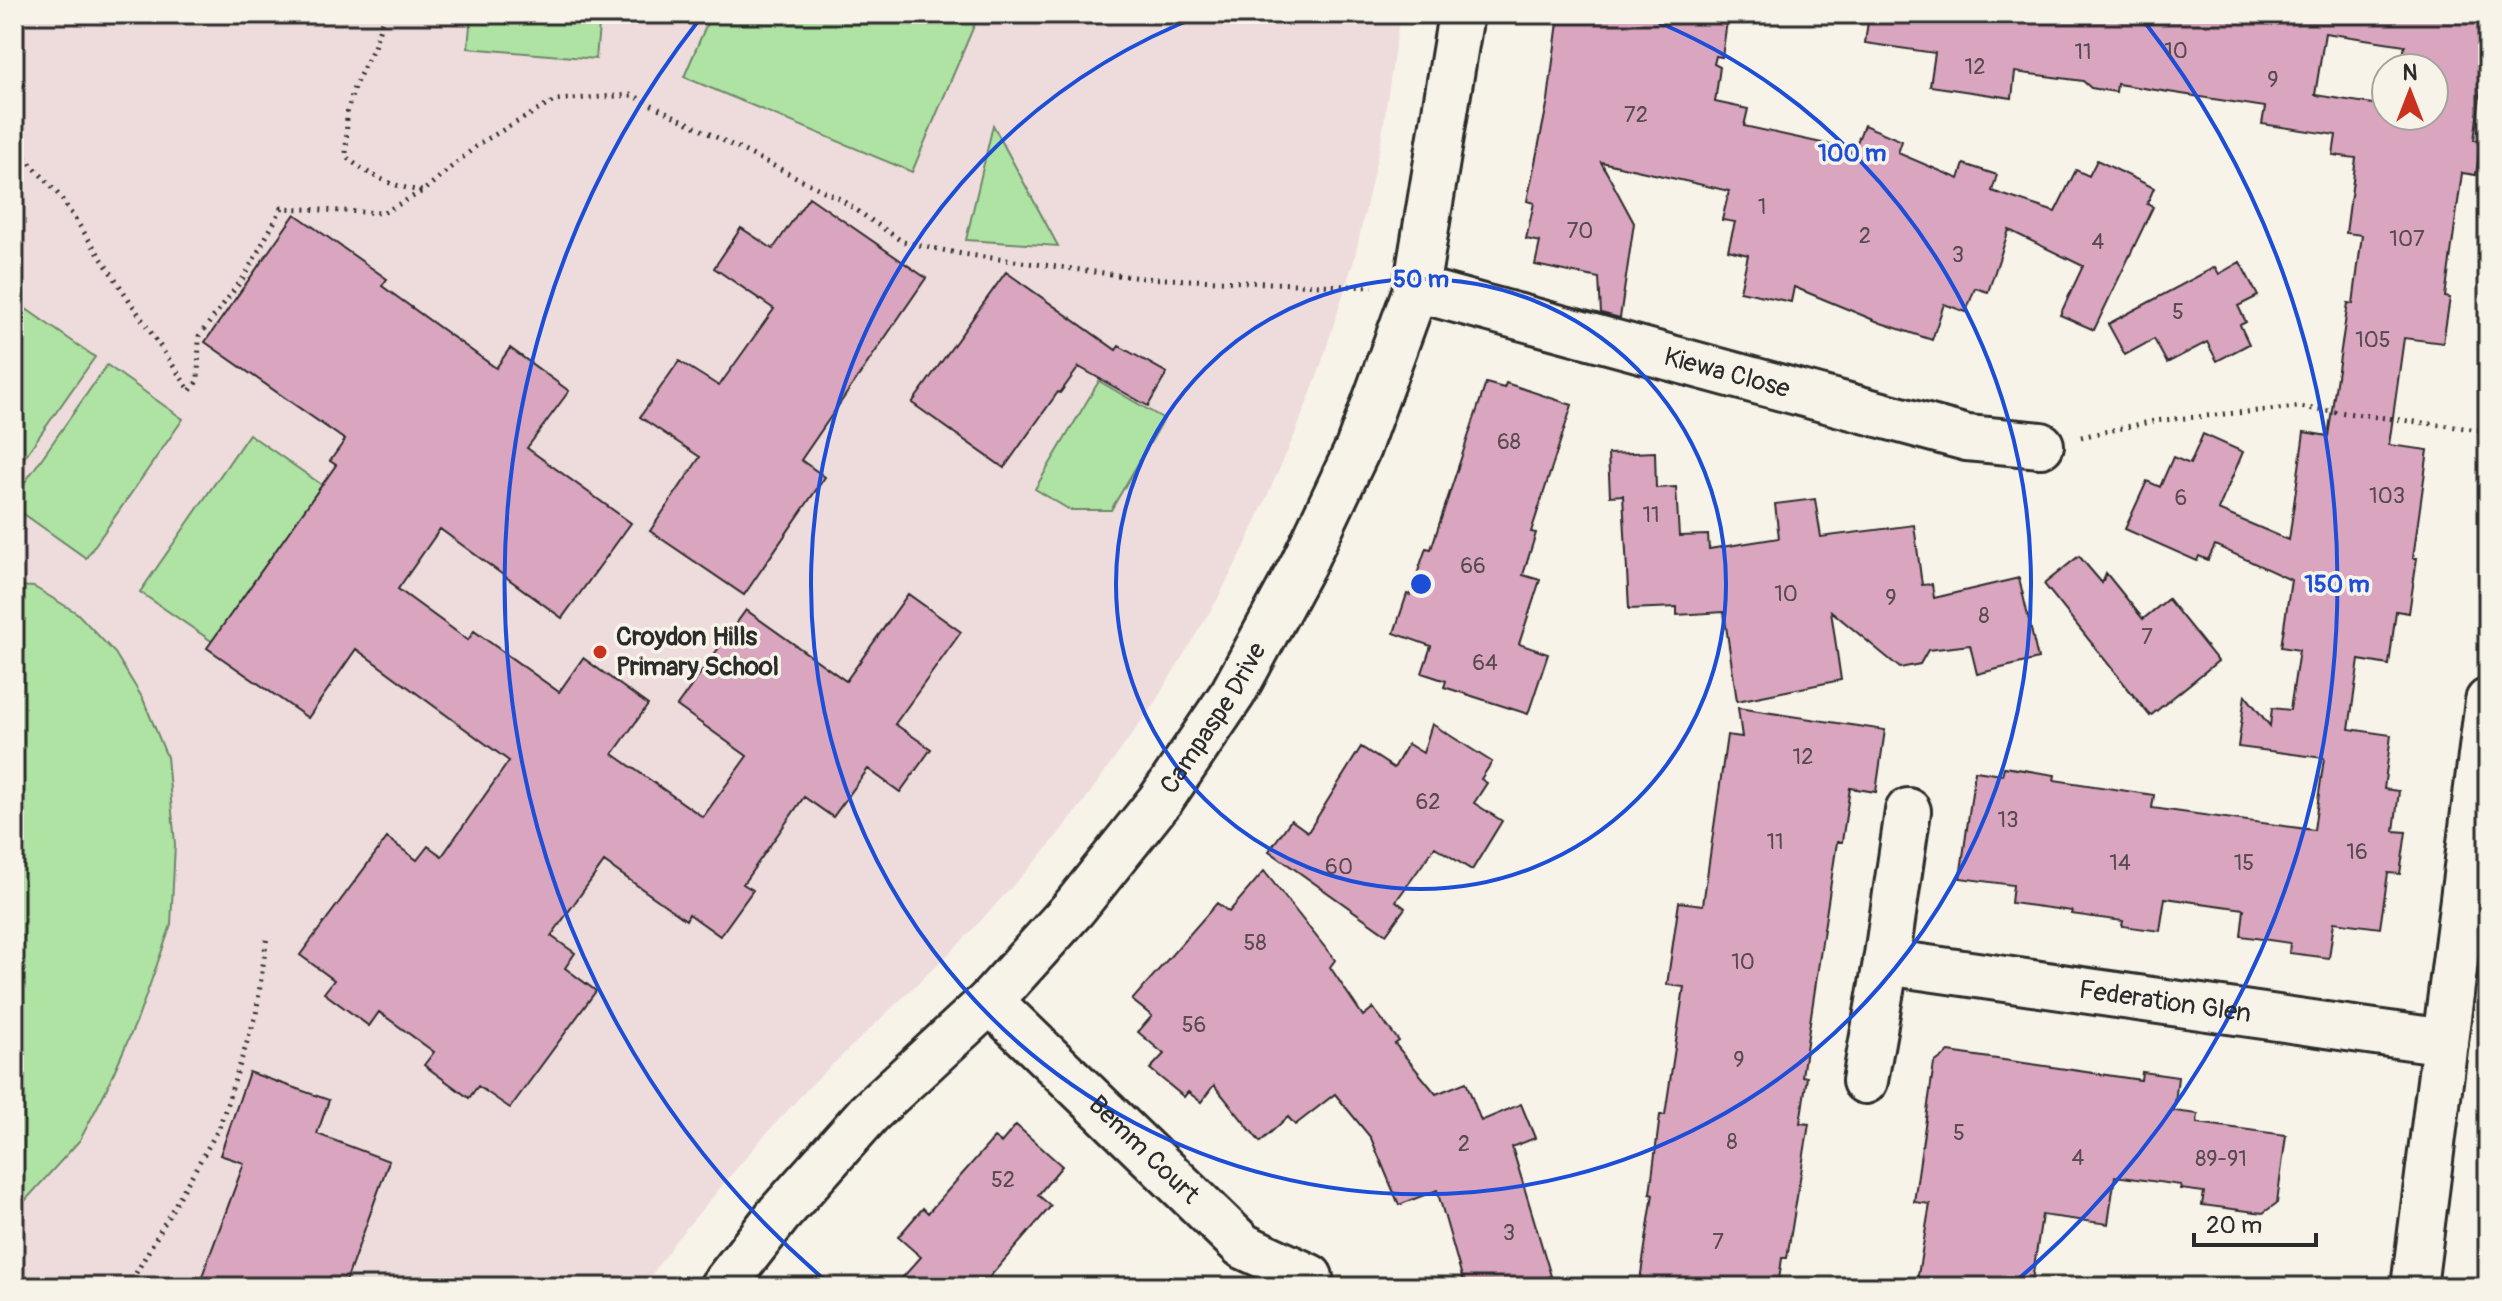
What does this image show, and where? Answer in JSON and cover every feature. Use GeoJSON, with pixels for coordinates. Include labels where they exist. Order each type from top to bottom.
{"type":"FeatureCollection","features":[{"type":"Feature","properties":{"kind":"street","name":"Campaspe Drive"},"geometry":{"type":"LineString","coordinates":[[722,1287],[779,1214],[869,1113],[990,1001],[1074,908],[1162,798],[1233,693],[1303,564],[1358,448],[1416,289],[1461,14]]}},
{"type":"Feature","properties":{"kind":"street","name":"Kiewa Close"},"geometry":{"type":"LineString","coordinates":[[1416,289],[1967,438],[2041,445]]}},
{"type":"Feature","properties":{"kind":"street"},"geometry":{"type":"LineString","coordinates":[[2414,1287],[2488,701]]}},
{"type":"Feature","properties":{"kind":"street"},"geometry":{"type":"LineString","coordinates":[[1865,1081],[1908,811]]}},
{"type":"Feature","properties":{"kind":"street","name":"Federation Glen"},"geometry":{"type":"LineString","coordinates":[[1886,962],[2445,1042]]}},
{"type":"Feature","properties":{"kind":"street","name":"Bemm Court"},"geometry":{"type":"LineString","coordinates":[[990,1001],[1243,1246],[1310,1277]]}},
{"type":"Feature","properties":{"kind":"path"},"geometry":{"type":"LineString","coordinates":[[384,14],[374,47],[354,87],[347,114],[346,157],[364,172],[405,188],[423,191]]}},
{"type":"Feature","properties":{"kind":"path"},"geometry":{"type":"LineString","coordinates":[[14,145],[59,195],[190,391],[198,380],[199,336],[244,277],[282,208],[383,213],[423,191],[480,143],[556,100],[632,95],[840,199],[903,242],[962,254],[1140,278],[1416,289]]}},
{"type":"Feature","properties":{"kind":"path"},"geometry":{"type":"LineString","coordinates":[[2041,445],[2154,421],[2298,407],[2488,431]]}},
{"type":"Feature","properties":{"kind":"path"},"geometry":{"type":"LineString","coordinates":[[128,1287],[219,1128],[256,1015],[267,936]]}},
{"type":"Feature","properties":{"kind":"shaded area","name":"Croydon Hills Primary School"},"geometry":{"type":"Polygon","coordinates":[[[30,14],[1400,14],[1381,141],[1354,260],[1317,377],[1295,434],[1217,600],[1153,705],[1044,852],[961,942],[810,1086],[677,1239],[643,1287],[14,1287],[14,45],[30,14]]]}},
{"type":"Feature","properties":{"kind":"green space"},"geometry":{"type":"Polygon","coordinates":[[[471,14],[600,14],[596,59],[468,48],[471,14]]]}},
{"type":"Feature","properties":{"kind":"green space"},"geometry":{"type":"Polygon","coordinates":[[[711,14],[979,14],[912,172],[684,77],[711,14]]]}},
{"type":"Feature","properties":{"kind":"green space"},"geometry":{"type":"Polygon","coordinates":[[[993,125],[1058,246],[966,240],[993,125]]]}},
{"type":"Feature","properties":{"kind":"green space"},"geometry":{"type":"Polygon","coordinates":[[[19,304],[95,357],[14,472],[14,310],[19,304]]]}},
{"type":"Feature","properties":{"kind":"green space"},"geometry":{"type":"Polygon","coordinates":[[[107,365],[183,419],[86,558],[14,507],[14,498],[107,365]]]}},
{"type":"Feature","properties":{"kind":"green space"},"geometry":{"type":"Polygon","coordinates":[[[1099,381],[1164,419],[1111,510],[1070,510],[1035,489],[1099,381]]]}},
{"type":"Feature","properties":{"kind":"green space"},"geometry":{"type":"Polygon","coordinates":[[[249,434],[322,485],[213,642],[140,592],[249,434]]]}},
{"type":"Feature","properties":{"kind":"green space"},"geometry":{"type":"Polygon","coordinates":[[[14,586],[34,587],[77,613],[115,653],[143,699],[167,757],[175,844],[171,925],[138,1018],[80,1140],[14,1213],[14,586]]]}},
{"type":"Feature","properties":{"kind":"building"},"geometry":{"type":"Polygon","coordinates":[[[1559,14],[1728,14],[1722,57],[1716,56],[1714,64],[1720,67],[1715,102],[1748,109],[1744,126],[1854,150],[1864,125],[1902,141],[1898,153],[1959,179],[1964,164],[1997,175],[1992,191],[2055,212],[2076,170],[2089,176],[2097,160],[2154,188],[2147,204],[2153,207],[2094,330],[2060,315],[2083,266],[2009,230],[1988,292],[1975,288],[1966,312],[1944,304],[1932,340],[1881,323],[1794,287],[1791,302],[1740,291],[1748,255],[1728,250],[1735,222],[1722,220],[1729,191],[1601,162],[1634,223],[1620,318],[1601,313],[1599,278],[1535,265],[1540,242],[1526,239],[1534,203],[1527,201],[1548,100],[1559,14]]]}},
{"type":"Feature","properties":{"kind":"building"},"geometry":{"type":"Polygon","coordinates":[[[1869,14],[2488,14],[2488,37],[2474,140],[2481,140],[2476,175],[2462,173],[2445,297],[2450,298],[2443,343],[2404,338],[2389,445],[2428,450],[2409,613],[2396,611],[2389,665],[2359,660],[2349,729],[2391,735],[2384,789],[2399,791],[2394,831],[2406,832],[2400,874],[2388,873],[2380,928],[2334,922],[2329,958],[2289,953],[2290,943],[2241,936],[2244,909],[2165,898],[2160,931],[2122,926],[2123,921],[2071,914],[2072,911],[2011,903],[2013,885],[1960,878],[1975,771],[2002,775],[2004,767],[2055,775],[2054,780],[2154,795],[2152,808],[2314,830],[2324,758],[2238,747],[2245,695],[2270,726],[2272,708],[2290,710],[2299,650],[2281,647],[2291,580],[2215,545],[2208,560],[2199,556],[2197,561],[2125,529],[2147,481],[2160,487],[2173,457],[2190,464],[2203,434],[2243,452],[2218,510],[2289,540],[2304,432],[2328,436],[2348,303],[2353,304],[2362,235],[2346,233],[2356,158],[2333,155],[2336,135],[2262,124],[2265,107],[2117,84],[2116,92],[2091,88],[2083,81],[2015,72],[2012,98],[1930,86],[1935,53],[1865,43],[1869,14]]]}},
{"type":"Feature","properties":{"kind":"building"},"geometry":{"type":"Polygon","coordinates":[[[809,197],[926,278],[801,460],[825,477],[744,595],[650,531],[700,457],[640,417],[679,361],[719,386],[774,309],[714,268],[741,228],[773,249],[809,197]]]}},
{"type":"Feature","properties":{"kind":"building"},"geometry":{"type":"Polygon","coordinates":[[[295,214],[387,279],[382,286],[496,368],[510,348],[569,391],[527,448],[631,523],[562,618],[440,529],[398,589],[468,640],[474,631],[559,692],[583,658],[648,705],[613,754],[703,817],[747,756],[677,706],[746,610],[846,681],[908,594],[961,632],[895,724],[931,749],[900,792],[868,769],[833,817],[804,797],[743,884],[753,890],[720,936],[689,914],[686,920],[604,862],[551,936],[575,953],[565,968],[596,991],[510,1108],[478,1086],[469,1098],[424,1065],[434,1052],[379,1012],[369,1026],[324,993],[334,980],[300,955],[387,838],[417,860],[428,846],[442,856],[509,761],[356,649],[308,718],[207,648],[336,465],[330,461],[345,440],[205,342],[295,214]]]}},
{"type":"Feature","properties":{"kind":"building"},"geometry":{"type":"Polygon","coordinates":[[[2240,262],[2258,296],[2238,306],[2246,322],[2240,325],[2249,344],[2217,361],[2207,342],[2167,363],[2154,339],[2125,355],[2108,324],[2215,267],[2219,274],[2240,262]]]}},
{"type":"Feature","properties":{"kind":"building"},"geometry":{"type":"Polygon","coordinates":[[[1006,272],[1116,350],[1119,346],[1167,373],[1148,406],[1079,367],[1004,468],[912,403],[1006,272]]]}},
{"type":"Feature","properties":{"kind":"building"},"geometry":{"type":"Polygon","coordinates":[[[1486,383],[1504,388],[1506,383],[1572,405],[1531,532],[1536,533],[1523,575],[1540,580],[1519,644],[1548,654],[1528,714],[1444,687],[1446,681],[1422,673],[1431,646],[1394,633],[1426,548],[1431,549],[1486,383]]]}},
{"type":"Feature","properties":{"kind":"building"},"geometry":{"type":"Polygon","coordinates":[[[1655,452],[1656,488],[1676,487],[1679,536],[1708,535],[1709,549],[1779,538],[1775,504],[1815,499],[1821,537],[1914,525],[1922,585],[1932,584],[1934,598],[2019,578],[2038,659],[1977,674],[1970,645],[1928,650],[1920,664],[1900,668],[1831,611],[1841,680],[1737,701],[1724,612],[1677,615],[1677,607],[1629,609],[1623,495],[1610,496],[1608,454],[1655,452]]]}},
{"type":"Feature","properties":{"kind":"building"},"geometry":{"type":"Polygon","coordinates":[[[2079,556],[2102,583],[2106,573],[2143,619],[2168,599],[2218,661],[2150,716],[2044,584],[2079,556]]]}},
{"type":"Feature","properties":{"kind":"building"},"geometry":{"type":"Polygon","coordinates":[[[1738,708],[1885,730],[1876,792],[1850,788],[1842,842],[1837,842],[1802,1076],[1807,1077],[1800,1123],[1809,1124],[1787,1258],[1782,1258],[1778,1287],[1639,1287],[1653,1194],[1650,1193],[1660,1115],[1665,1115],[1684,987],[1667,985],[1679,902],[1703,905],[1727,735],[1742,737],[1738,708]]]}},
{"type":"Feature","properties":{"kind":"building"},"geometry":{"type":"Polygon","coordinates":[[[1432,724],[1492,762],[1481,779],[1487,783],[1474,803],[1502,821],[1472,870],[1435,847],[1396,901],[1405,908],[1386,934],[1269,851],[1291,820],[1308,832],[1361,747],[1394,768],[1408,744],[1423,753],[1432,724]]]}},
{"type":"Feature","properties":{"kind":"building"},"geometry":{"type":"Polygon","coordinates":[[[1264,871],[1335,960],[1330,967],[1363,1016],[1373,1008],[1399,1041],[1395,1044],[1436,1094],[1466,1082],[1481,1121],[1521,1104],[1535,1138],[1512,1147],[1551,1276],[1515,1287],[1465,1287],[1437,1190],[1399,1205],[1371,1138],[1335,1094],[1295,1125],[1288,1117],[1260,1142],[1214,1085],[1201,1102],[1188,1092],[1184,1097],[1150,1069],[1164,1054],[1138,1032],[1152,1016],[1132,1000],[1217,903],[1229,912],[1264,871]]]}},
{"type":"Feature","properties":{"kind":"building"},"geometry":{"type":"Polygon","coordinates":[[[1949,1052],[2141,1080],[2142,1072],[2178,1077],[2174,1111],[2198,1114],[2197,1123],[2286,1135],[2277,1203],[2263,1213],[2202,1205],[2204,1192],[2180,1189],[2181,1185],[2115,1176],[2108,1224],[2042,1215],[2031,1287],[1916,1287],[1930,1204],[1914,1202],[1934,1063],[1949,1052]]]}},
{"type":"Feature","properties":{"kind":"building"},"geometry":{"type":"Polygon","coordinates":[[[249,1072],[329,1100],[317,1134],[389,1161],[344,1287],[198,1287],[244,1163],[220,1155],[249,1072]]]}},
{"type":"Feature","properties":{"kind":"building"},"geometry":{"type":"Polygon","coordinates":[[[1016,1125],[1062,1166],[1038,1195],[1051,1206],[981,1287],[894,1287],[921,1257],[898,1237],[923,1208],[928,1213],[994,1138],[1001,1143],[1016,1125]]]}},
{"type":"Feature","properties":{"kind":"place","name":"Croydon Hills Primary School"},"geometry":{"type":"Point","coordinates":[600,652]}}]}
